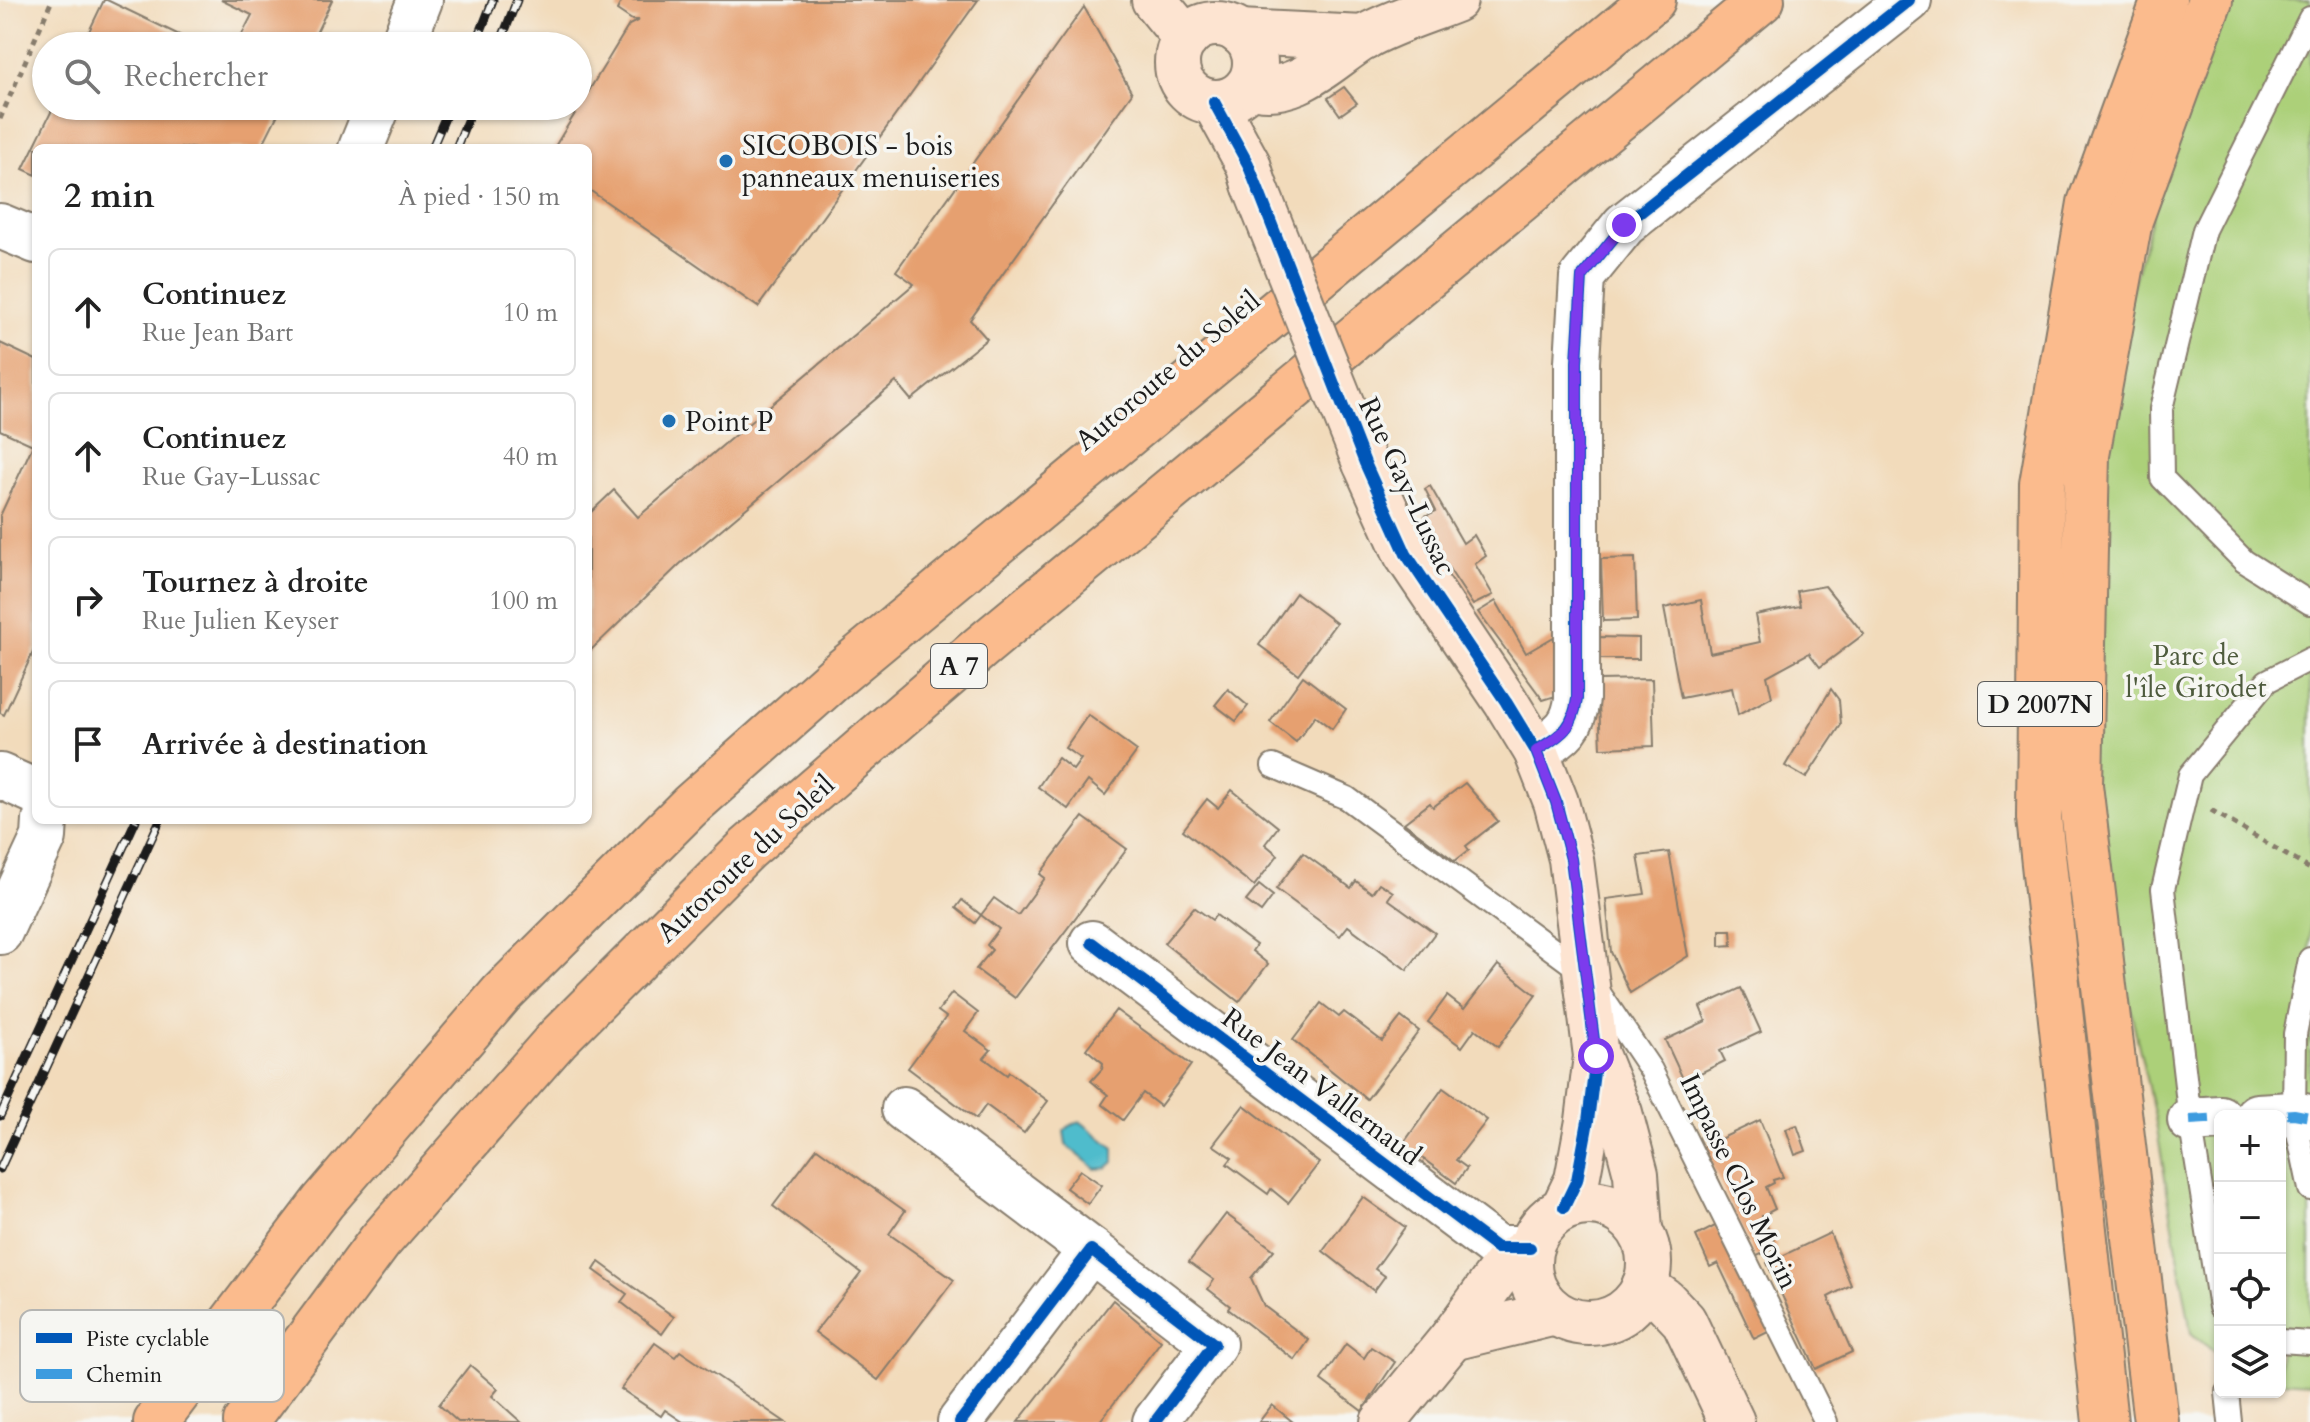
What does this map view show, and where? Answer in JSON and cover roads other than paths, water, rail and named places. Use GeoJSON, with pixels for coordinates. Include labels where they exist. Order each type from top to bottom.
{"type":"FeatureCollection","features":[{"type":"Feature","properties":{"kind":"main road","name":"Autoroute du Soleil"},"geometry":{"type":"LineString","coordinates":[[241,1310],[323,1202],[502,993],[690,806],[840,673],[1653,0]]}},
{"type":"Feature","properties":{"kind":"main road","name":"Autoroute du Soleil"},"geometry":{"type":"LineString","coordinates":[[284,1371],[380,1241],[558,1038],[747,849],[991,639],[1762,0]]}},
{"type":"Feature","properties":{"kind":"main road","name":"D 2007N"},"geometry":{"type":"LineString","coordinates":[[2105,1422],[2039,818],[2042,484],[2090,203],[2164,0]]}},
{"type":"Feature","properties":{"kind":"main road","name":"D 2007N"},"geometry":{"type":"LineString","coordinates":[[2156,1422],[2080,785],[2087,455],[2130,220],[2210,0]]}},
{"type":"Feature","properties":{"kind":"main road","name":"Autoroute du Soleil"},"geometry":{"type":"LineString","coordinates":[[156,1422],[171,1402]]}},
{"type":"Feature","properties":{"kind":"main road","name":"Autoroute du Soleil"},"geometry":{"type":"LineString","coordinates":[[246,1422],[261,1402]]}},
{"type":"Feature","properties":{"kind":"street"},"geometry":{"type":"LineString","coordinates":[[407,32],[420,0]]}},
{"type":"Feature","properties":{"kind":"street"},"geometry":{"type":"LineString","coordinates":[[1154,0],[1206,19],[1364,38]]}},
{"type":"Feature","properties":{"kind":"street"},"geometry":{"type":"LineString","coordinates":[[1206,19],[1177,58],[1181,79],[1194,95],[1277,88],[1297,82],[1329,64],[1364,38],[1455,0]]}},
{"type":"Feature","properties":{"kind":"street"},"geometry":{"type":"LineString","coordinates":[[1536,751],[1571,725],[1577,699],[1577,362],[1582,277],[1624,225],[1909,0]]}},
{"type":"Feature","properties":{"kind":"street"},"geometry":{"type":"LineString","coordinates":[[1206,19],[1253,50],[1254,74],[1235,93]]}},
{"type":"Feature","properties":{"kind":"street","name":"Rue Gay-Lussac"},"geometry":{"type":"LineString","coordinates":[[1235,93],[1251,174],[1365,463],[1406,554],[1536,751],[1556,802],[1571,859],[1596,1056]]}},
{"type":"Feature","properties":{"kind":"street"},"geometry":{"type":"LineString","coordinates":[[363,144],[372,120]]}},
{"type":"Feature","properties":{"kind":"street"},"geometry":{"type":"LineString","coordinates":[[0,226],[32,239]]}},
{"type":"Feature","properties":{"kind":"street"},"geometry":{"type":"LineString","coordinates":[[0,776],[32,790]]}},
{"type":"Feature","properties":{"kind":"street"},"geometry":{"type":"LineString","coordinates":[[5,905],[44,837],[45,824]]}},
{"type":"Feature","properties":{"kind":"street","name":"Rue Jean Vallernaud"},"geometry":{"type":"LineString","coordinates":[[1092,943],[1497,1248],[1530,1248]]}},
{"type":"Feature","properties":{"kind":"street"},"geometry":{"type":"LineString","coordinates":[[1564,1207],[1577,1180],[1596,1056]]}},
{"type":"Feature","properties":{"kind":"street"},"geometry":{"type":"LineString","coordinates":[[1596,1056],[1620,1113],[1636,1174],[1640,1230]]}},
{"type":"Feature","properties":{"kind":"street"},"geometry":{"type":"LineString","coordinates":[[904,1109],[1214,1344],[1155,1422]]}},
{"type":"Feature","properties":{"kind":"street"},"geometry":{"type":"LineString","coordinates":[[1585,1202],[1606,1205],[1625,1214],[1640,1230],[1646,1243],[1649,1258],[1644,1286],[1630,1307],[1606,1320],[1580,1323],[1555,1313],[1541,1300],[1532,1285],[1528,1266],[1530,1248],[1537,1231],[1549,1217],[1564,1207],[1585,1202]]}},
{"type":"Feature","properties":{"kind":"street"},"geometry":{"type":"LineString","coordinates":[[1383,1422],[1452,1338],[1505,1265],[1530,1248]]}},
{"type":"Feature","properties":{"kind":"street"},"geometry":{"type":"LineString","coordinates":[[960,1422],[1091,1250]]}},
{"type":"Feature","properties":{"kind":"street"},"geometry":{"type":"LineString","coordinates":[[1644,1286],[1665,1301],[1684,1321],[1732,1422]]}},
{"type":"Feature","properties":{"kind":"street"},"geometry":{"type":"LineString","coordinates":[[1452,1338],[1555,1313]]}},
{"type":"Feature","properties":{"kind":"lane"},"geometry":{"type":"LineString","coordinates":[[2310,18],[2204,230],[2161,409],[2162,478],[2244,561],[2310,603]]}},
{"type":"Feature","properties":{"kind":"lane"},"geometry":{"type":"LineString","coordinates":[[2216,1254],[2205,1119],[2163,889],[2190,775],[2267,681],[2310,659]]}},
{"type":"Feature","properties":{"kind":"lane","name":"Impasse Clos Morin"},"geometry":{"type":"LineString","coordinates":[[1273,766],[1347,798],[1587,975],[1651,1070],[1826,1422]]}},
{"type":"Feature","properties":{"kind":"lane"},"geometry":{"type":"LineString","coordinates":[[2310,959],[2295,1034],[2287,1116],[2310,1189]]}},
{"type":"Feature","properties":{"kind":"lane"},"geometry":{"type":"LineString","coordinates":[[2286,1341],[2310,1343]]}},
{"type":"Feature","properties":{"kind":"lane"},"geometry":{"type":"LineString","coordinates":[[2228,1398],[2230,1422]]}},
{"type":"Feature","properties":{"kind":"water"},"geometry":{"type":"Polygon","coordinates":[[[1081,1122],[1114,1148],[1114,1162],[1107,1168],[1096,1169],[1066,1145],[1064,1131],[1081,1122]]]}},
{"type":"Feature","properties":{"kind":"railway"},"geometry":{"type":"LineString","coordinates":[[480,32],[493,0]]}},
{"type":"Feature","properties":{"kind":"railway"},"geometry":{"type":"LineString","coordinates":[[504,32],[517,0]]}},
{"type":"Feature","properties":{"kind":"railway"},"geometry":{"type":"LineString","coordinates":[[434,144],[444,120]]}},
{"type":"Feature","properties":{"kind":"railway"},"geometry":{"type":"LineString","coordinates":[[458,144],[467,120]]}},
{"type":"Feature","properties":{"kind":"railway"},"geometry":{"type":"LineString","coordinates":[[0,1116],[134,824]]}},
{"type":"Feature","properties":{"kind":"railway"},"geometry":{"type":"LineString","coordinates":[[0,1169],[158,824]]}},
{"type":"Feature","properties":{"kind":"place","name":"SICOBOIS - bois panneaux menuiseries"},"geometry":{"type":"Point","coordinates":[726,161]}},
{"type":"Feature","properties":{"kind":"place","name":"Point P"},"geometry":{"type":"Point","coordinates":[669,421]}},
{"type":"Feature","properties":{"kind":"park label","name":"Parc de l'île Girodet"},"geometry":{"type":"Point","coordinates":[2196,671]}}]}
